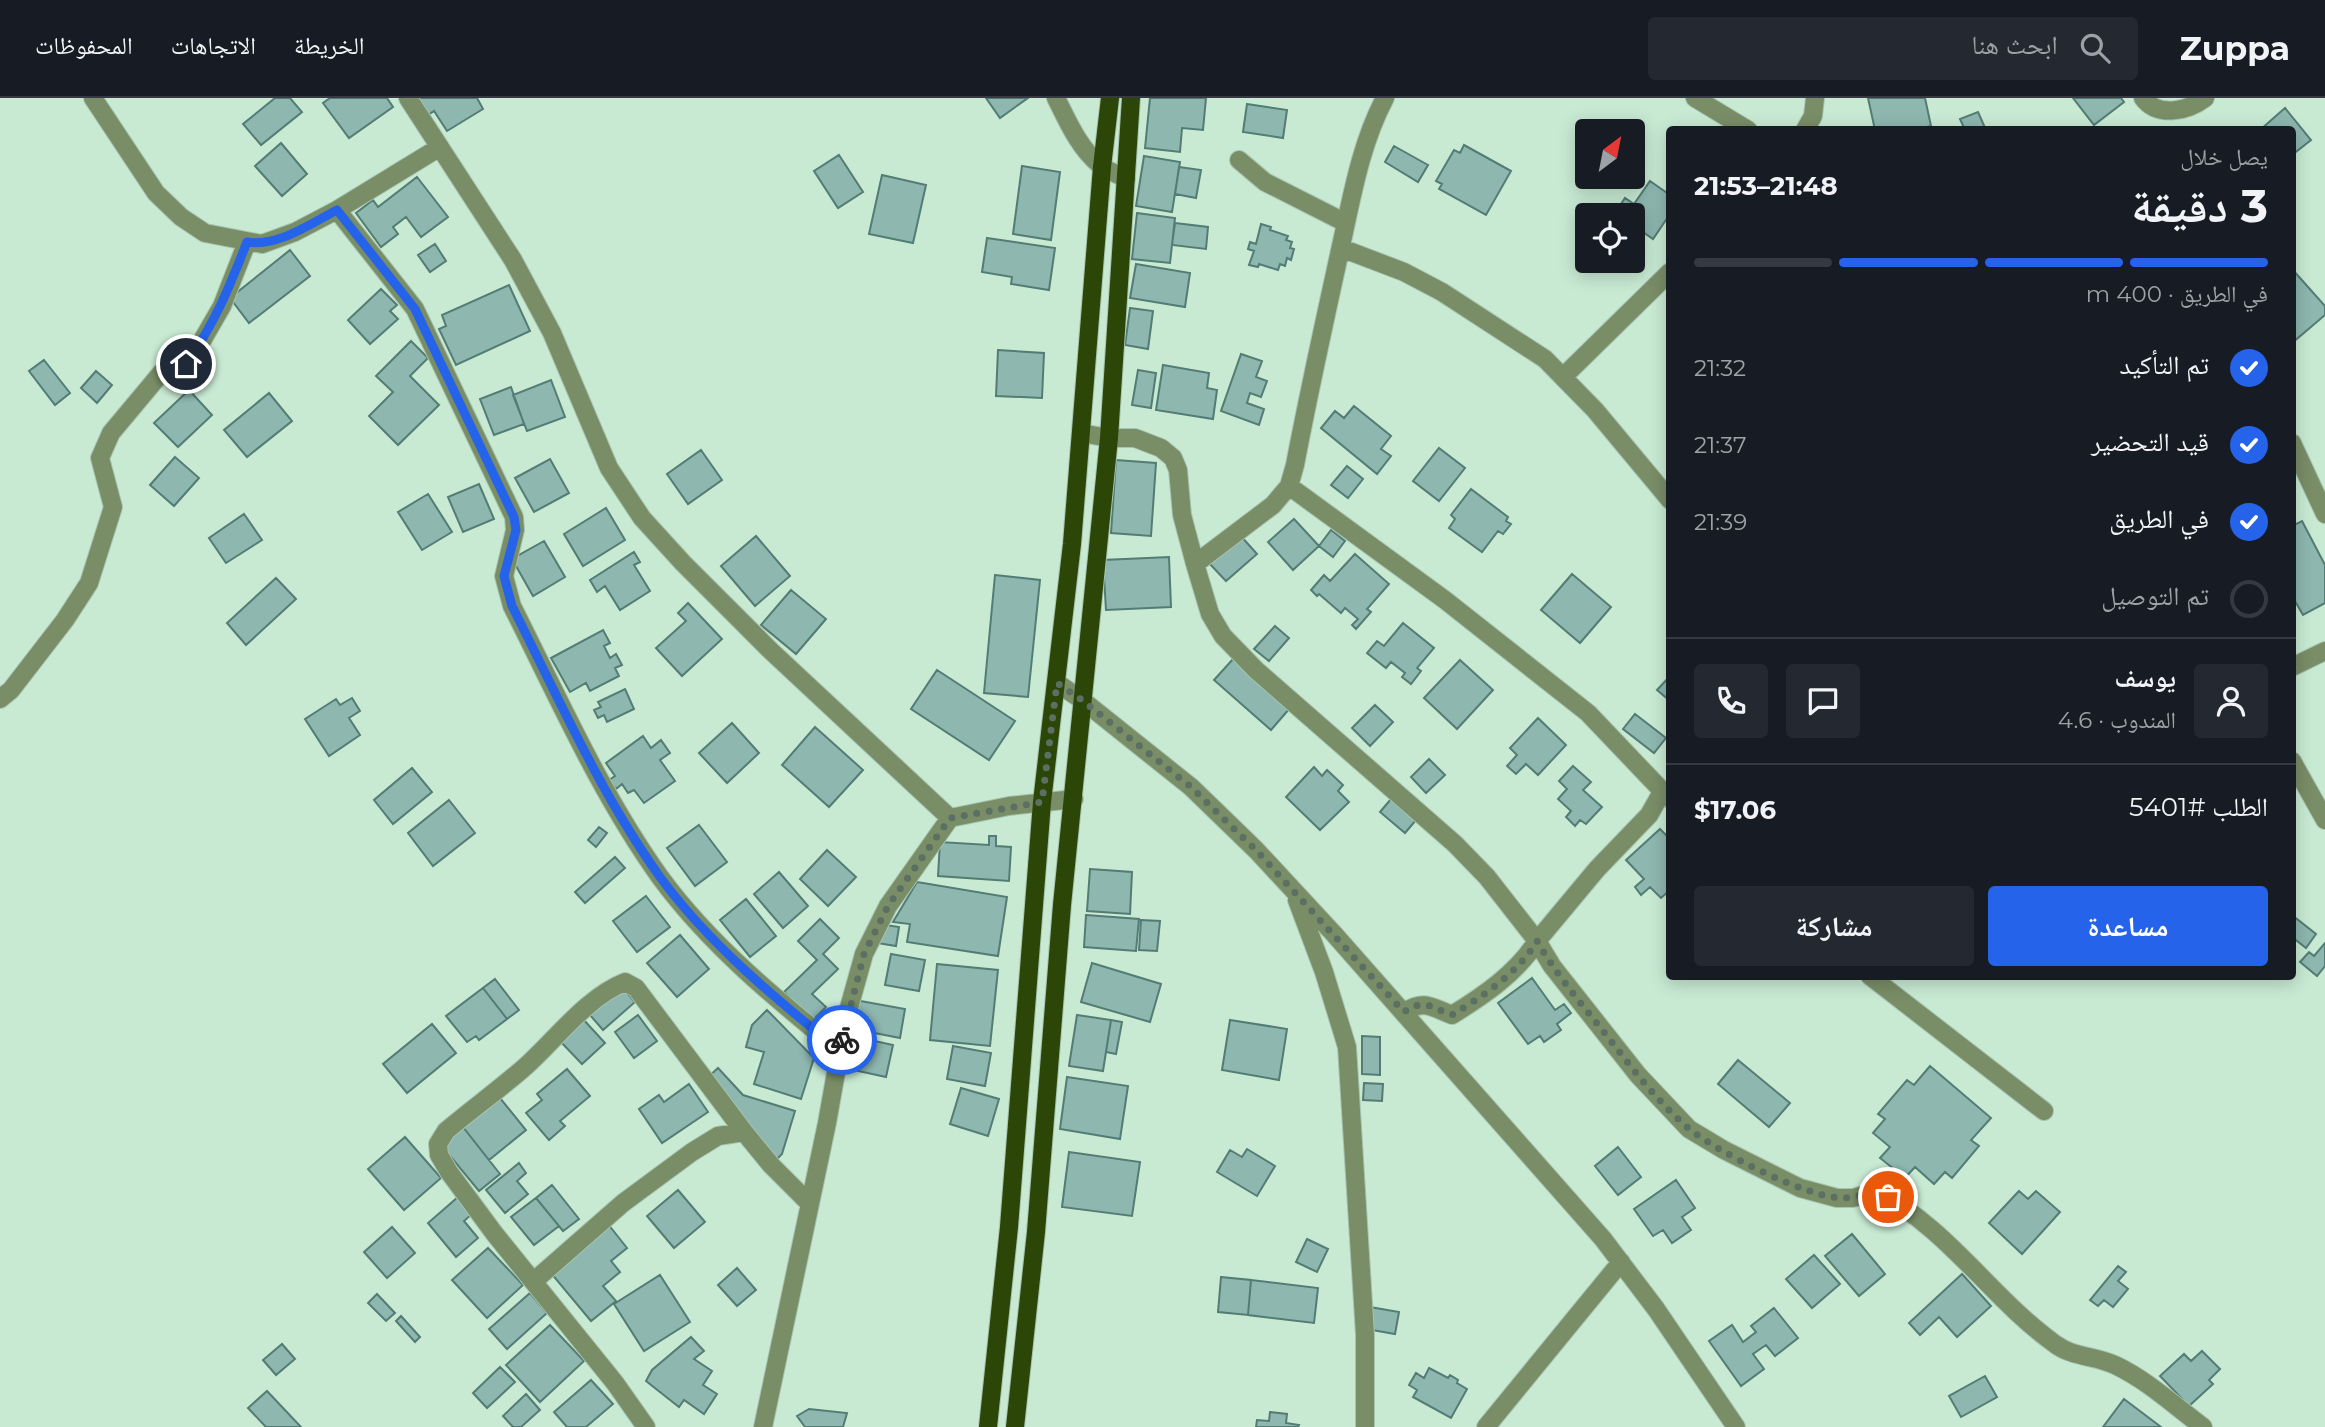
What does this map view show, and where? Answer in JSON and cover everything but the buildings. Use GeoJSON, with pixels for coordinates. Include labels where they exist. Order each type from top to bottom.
{"type":"FeatureCollection","features":[{"type":"Feature","properties":{"kind":"main road"},"geometry":{"type":"LineString","coordinates":[[988,1427],[1009,1227],[1042,802],[1072,544],[1102,167],[1110,98]]}},
{"type":"Feature","properties":{"kind":"main road"},"geometry":{"type":"LineString","coordinates":[[1015,1427],[1036,1232],[1082,700],[1109,438],[1131,98]]}},
{"type":"Feature","properties":{"kind":"main road"},"geometry":{"type":"LineString","coordinates":[[1026,1011],[1054,1013]]}},
{"type":"Feature","properties":{"kind":"main road"},"geometry":{"type":"LineString","coordinates":[[1009,1227],[1036,1232]]}},
{"type":"Feature","properties":{"kind":"street"},"geometry":{"type":"LineString","coordinates":[[93,98],[156,193],[181,217],[205,233],[247,242],[262,244],[295,232],[440,148]]}},
{"type":"Feature","properties":{"kind":"street"},"geometry":{"type":"LineString","coordinates":[[408,98],[513,260],[552,333],[609,468],[642,518],[682,563],[771,651],[950,818]]}},
{"type":"Feature","properties":{"kind":"street"},"geometry":{"type":"LineString","coordinates":[[1056,98],[1078,140],[1102,167],[1126,178]]}},
{"type":"Feature","properties":{"kind":"street"},"geometry":{"type":"LineString","coordinates":[[1195,564],[1273,505],[1289,486],[1353,190],[1385,98]]}},
{"type":"Feature","properties":{"kind":"street"},"geometry":{"type":"LineString","coordinates":[[1695,98],[1741,126]]}},
{"type":"Feature","properties":{"kind":"street"},"geometry":{"type":"LineString","coordinates":[[1808,126],[1814,116],[1815,98]]}},
{"type":"Feature","properties":{"kind":"street"},"geometry":{"type":"LineString","coordinates":[[2143,98],[2146,103],[2161,111],[2197,105],[2205,98]]}},
{"type":"Feature","properties":{"kind":"street"},"geometry":{"type":"LineString","coordinates":[[1239,160],[1265,182],[1346,223]]}},
{"type":"Feature","properties":{"kind":"street"},"geometry":{"type":"LineString","coordinates":[[337,210],[415,309],[514,517],[516,530],[504,576],[512,606],[601,782],[660,877],[704,929],[781,1003],[840,1051]]}},
{"type":"Feature","properties":{"kind":"street"},"geometry":{"type":"LineString","coordinates":[[0,699],[11,690],[50,640],[89,583],[113,506],[100,458],[111,433],[162,372],[186,364],[222,306],[247,242]]}},
{"type":"Feature","properties":{"kind":"street"},"geometry":{"type":"LineString","coordinates":[[1341,248],[1404,272],[1441,292],[1545,359],[1595,410],[1666,495]]}},
{"type":"Feature","properties":{"kind":"street"},"geometry":{"type":"LineString","coordinates":[[1563,376],[1666,276]]}},
{"type":"Feature","properties":{"kind":"street"},"geometry":{"type":"LineString","coordinates":[[1081,433],[1109,438],[1135,438],[1161,448],[1173,458],[1178,470],[1182,515],[1195,564],[1210,614],[1223,636],[1256,670],[1455,844],[1487,877],[1537,941],[1552,966],[1638,1075],[1689,1129],[1724,1150],[1800,1188],[1837,1198],[1853,1198],[1876,1191],[1888,1197],[1933,1229],[2015,1312],[2057,1346],[2074,1354],[2092,1356],[2137,1377],[2203,1427]]}},
{"type":"Feature","properties":{"kind":"street"},"geometry":{"type":"LineString","coordinates":[[2296,452],[2325,514]]}},
{"type":"Feature","properties":{"kind":"street"},"geometry":{"type":"LineString","coordinates":[[1289,486],[1445,600],[1588,713],[1666,795],[1597,869],[1518,966],[1452,1015],[1429,1005],[1417,1004],[1404,1012]]}},
{"type":"Feature","properties":{"kind":"street"},"geometry":{"type":"LineString","coordinates":[[2296,665],[2325,651]]}},
{"type":"Feature","properties":{"kind":"street"},"geometry":{"type":"LineString","coordinates":[[1057,683],[1191,787],[1293,890],[1603,1239],[1656,1309],[1736,1427]]}},
{"type":"Feature","properties":{"kind":"street"},"geometry":{"type":"LineString","coordinates":[[2296,768],[2325,820]]}},
{"type":"Feature","properties":{"kind":"street"},"geometry":{"type":"LineString","coordinates":[[763,1427],[845,1022],[864,954],[888,906],[950,818],[1074,799]]}},
{"type":"Feature","properties":{"kind":"street"},"geometry":{"type":"LineString","coordinates":[[1293,890],[1324,971],[1346,1047],[1365,1335],[1365,1427]]}},
{"type":"Feature","properties":{"kind":"street"},"geometry":{"type":"LineString","coordinates":[[1875,980],[2044,1111]]}},
{"type":"Feature","properties":{"kind":"street"},"geometry":{"type":"LineString","coordinates":[[646,1427],[615,1383],[494,1233],[449,1172],[439,1155],[438,1144],[446,1131],[525,1066],[598,997],[625,982],[636,988],[771,1165],[810,1204]]}},
{"type":"Feature","properties":{"kind":"street"},"geometry":{"type":"LineString","coordinates":[[534,1280],[623,1203],[692,1152],[718,1136],[744,1132]]}},
{"type":"Feature","properties":{"kind":"street"},"geometry":{"type":"LineString","coordinates":[[1486,1427],[1621,1262]]}},
{"type":"Feature","properties":{"kind":"way so far"},"geometry":{"type":"LineString","coordinates":[[842,1040],[864,954],[888,906],[950,818],[1042,802],[1057,683],[1191,787],[1256,850],[1404,1012],[1417,1004],[1429,1005],[1452,1015],[1518,966],[1537,941],[1552,966],[1638,1075],[1689,1129],[1724,1150],[1800,1188],[1837,1198],[1853,1198],[1876,1191],[1888,1197]]}},
{"type":"Feature","properties":{"kind":"route"},"geometry":{"type":"LineString","coordinates":[[186,364],[222,306],[247,242],[262,244],[295,232],[337,210],[415,309],[514,517],[516,530],[504,576],[512,606],[601,782],[660,877],[704,929],[781,1003],[840,1051],[842,1040]]}}]}
